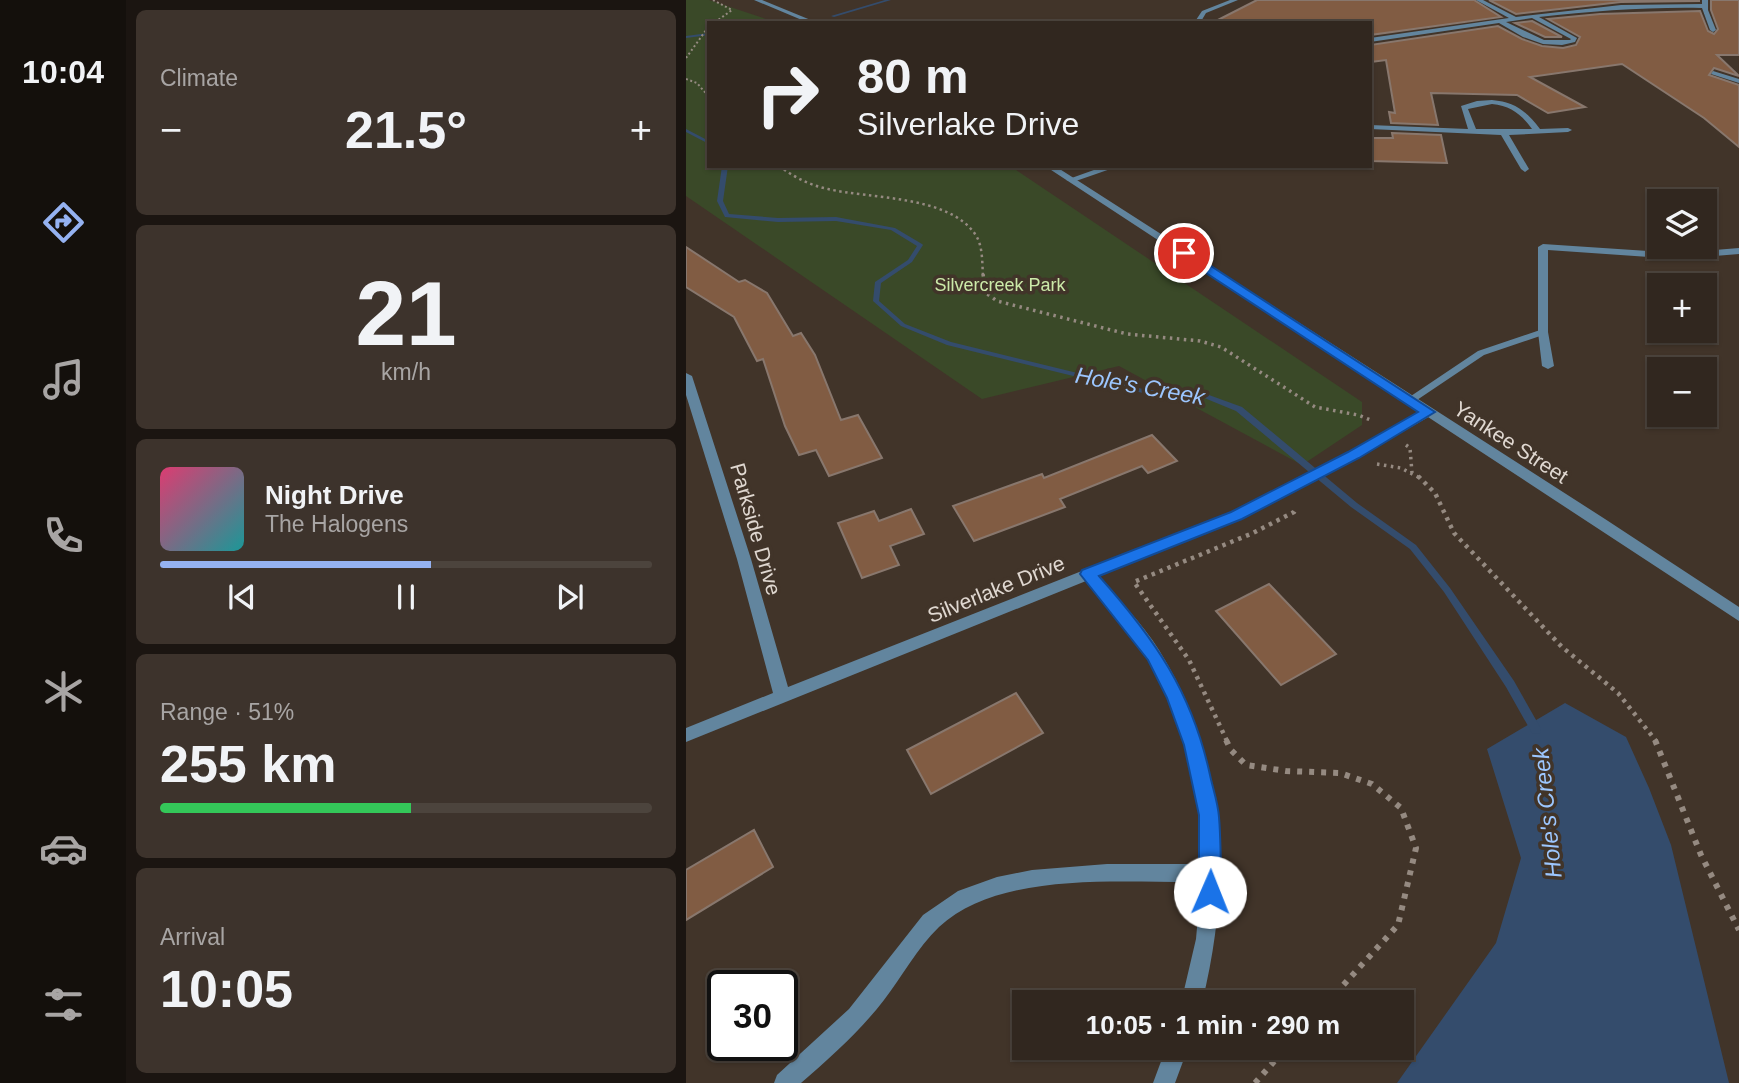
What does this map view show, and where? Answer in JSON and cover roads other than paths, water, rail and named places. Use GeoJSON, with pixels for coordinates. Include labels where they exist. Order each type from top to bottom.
{"type":"FeatureCollection","features":[{"type":"Feature","properties":{"kind":"street"},"geometry":{"type":"LineString","coordinates":[[757,0],[810,21]]}},
{"type":"Feature","properties":{"kind":"street"},"geometry":{"type":"LineString","coordinates":[[1198,21],[1204,12],[1235,0]]}},
{"type":"Feature","properties":{"kind":"street"},"geometry":{"type":"LineString","coordinates":[[1479,0],[1515,19]]}},
{"type":"Feature","properties":{"kind":"street"},"geometry":{"type":"LineString","coordinates":[[1372,40],[1617,6],[1705,3],[1713,30]]}},
{"type":"Feature","properties":{"kind":"street"},"geometry":{"type":"LineString","coordinates":[[1499,21],[1540,42],[1557,44],[1573,41],[1574,38],[1532,16]]}},
{"type":"Feature","properties":{"kind":"street"},"geometry":{"type":"LineString","coordinates":[[1713,73],[1739,81]]}},
{"type":"Feature","properties":{"kind":"street"},"geometry":{"type":"LineString","coordinates":[[1473,132],[1464,108],[1471,104],[1497,103],[1517,108],[1538,132]]}},
{"type":"Feature","properties":{"kind":"street"},"geometry":{"type":"LineString","coordinates":[[1372,127],[1504,133],[1568,130]]}},
{"type":"Feature","properties":{"kind":"street"},"geometry":{"type":"LineString","coordinates":[[1504,133],[1525,169]]}},
{"type":"Feature","properties":{"kind":"street","name":"Yankee Street"},"geometry":{"type":"LineString","coordinates":[[1052,168],[1739,615]]}},
{"type":"Feature","properties":{"kind":"street"},"geometry":{"type":"LineString","coordinates":[[1070,180],[1109,168]]}},
{"type":"Feature","properties":{"kind":"street"},"geometry":{"type":"LineString","coordinates":[[1548,366],[1543,332],[1543,247],[1678,256],[1739,251]]}},
{"type":"Feature","properties":{"kind":"street","name":"Parkside Drive"},"geometry":{"type":"LineString","coordinates":[[686,376],[692,407],[782,695]]}},
{"type":"Feature","properties":{"kind":"street","name":"Silverlake Drive"},"geometry":{"type":"LineString","coordinates":[[686,736],[782,695],[1236,515],[1345,459],[1428,412]]}},
{"type":"Feature","properties":{"kind":"street"},"geometry":{"type":"LineString","coordinates":[[1088,574],[1127,619],[1154,656],[1176,697],[1194,745],[1209,815],[1212,873],[1207,931],[1194,990]]}},
{"type":"Feature","properties":{"kind":"street"},"geometry":{"type":"LineString","coordinates":[[785,1083],[850,1024],[894,972],[913,940],[937,915],[964,897],[996,886],[1051,877],[1212,873]]}},
{"type":"Feature","properties":{"kind":"street"},"geometry":{"type":"LineString","coordinates":[[1164,1083],[1173,1060]]}},
{"type":"Feature","properties":{"kind":"lane"},"geometry":{"type":"LineString","coordinates":[[1410,400],[1481,353],[1543,332]]}},
{"type":"Feature","properties":{"kind":"water"},"geometry":{"type":"Polygon","coordinates":[[[1565,703],[1626,737],[1671,845],[1729,1083],[1397,1083],[1496,943],[1521,858],[1487,749],[1565,703]]]}},
{"type":"Feature","properties":{"kind":"waterway"},"geometry":{"type":"LineString","coordinates":[[833,16],[889,0]]}},
{"type":"Feature","properties":{"kind":"waterway"},"geometry":{"type":"LineString","coordinates":[[686,37],[707,34]]}},
{"type":"Feature","properties":{"kind":"waterway","name":"Hole's Creek"},"geometry":{"type":"LineString","coordinates":[[686,130],[707,142]]}},
{"type":"Feature","properties":{"kind":"waterway","name":"Hole's Creek"},"geometry":{"type":"LineString","coordinates":[[725,168],[720,201],[727,216],[778,220],[836,219],[893,229],[920,245],[910,261],[878,282],[876,301],[903,325],[949,344],[1147,392],[1198,393],[1239,409],[1354,505],[1413,547],[1447,590],[1510,684],[1536,730]]}},
{"type":"Feature","properties":{"kind":"park label","name":"Silvercreek Park"},"geometry":{"type":"Point","coordinates":[1000,285]}}]}
